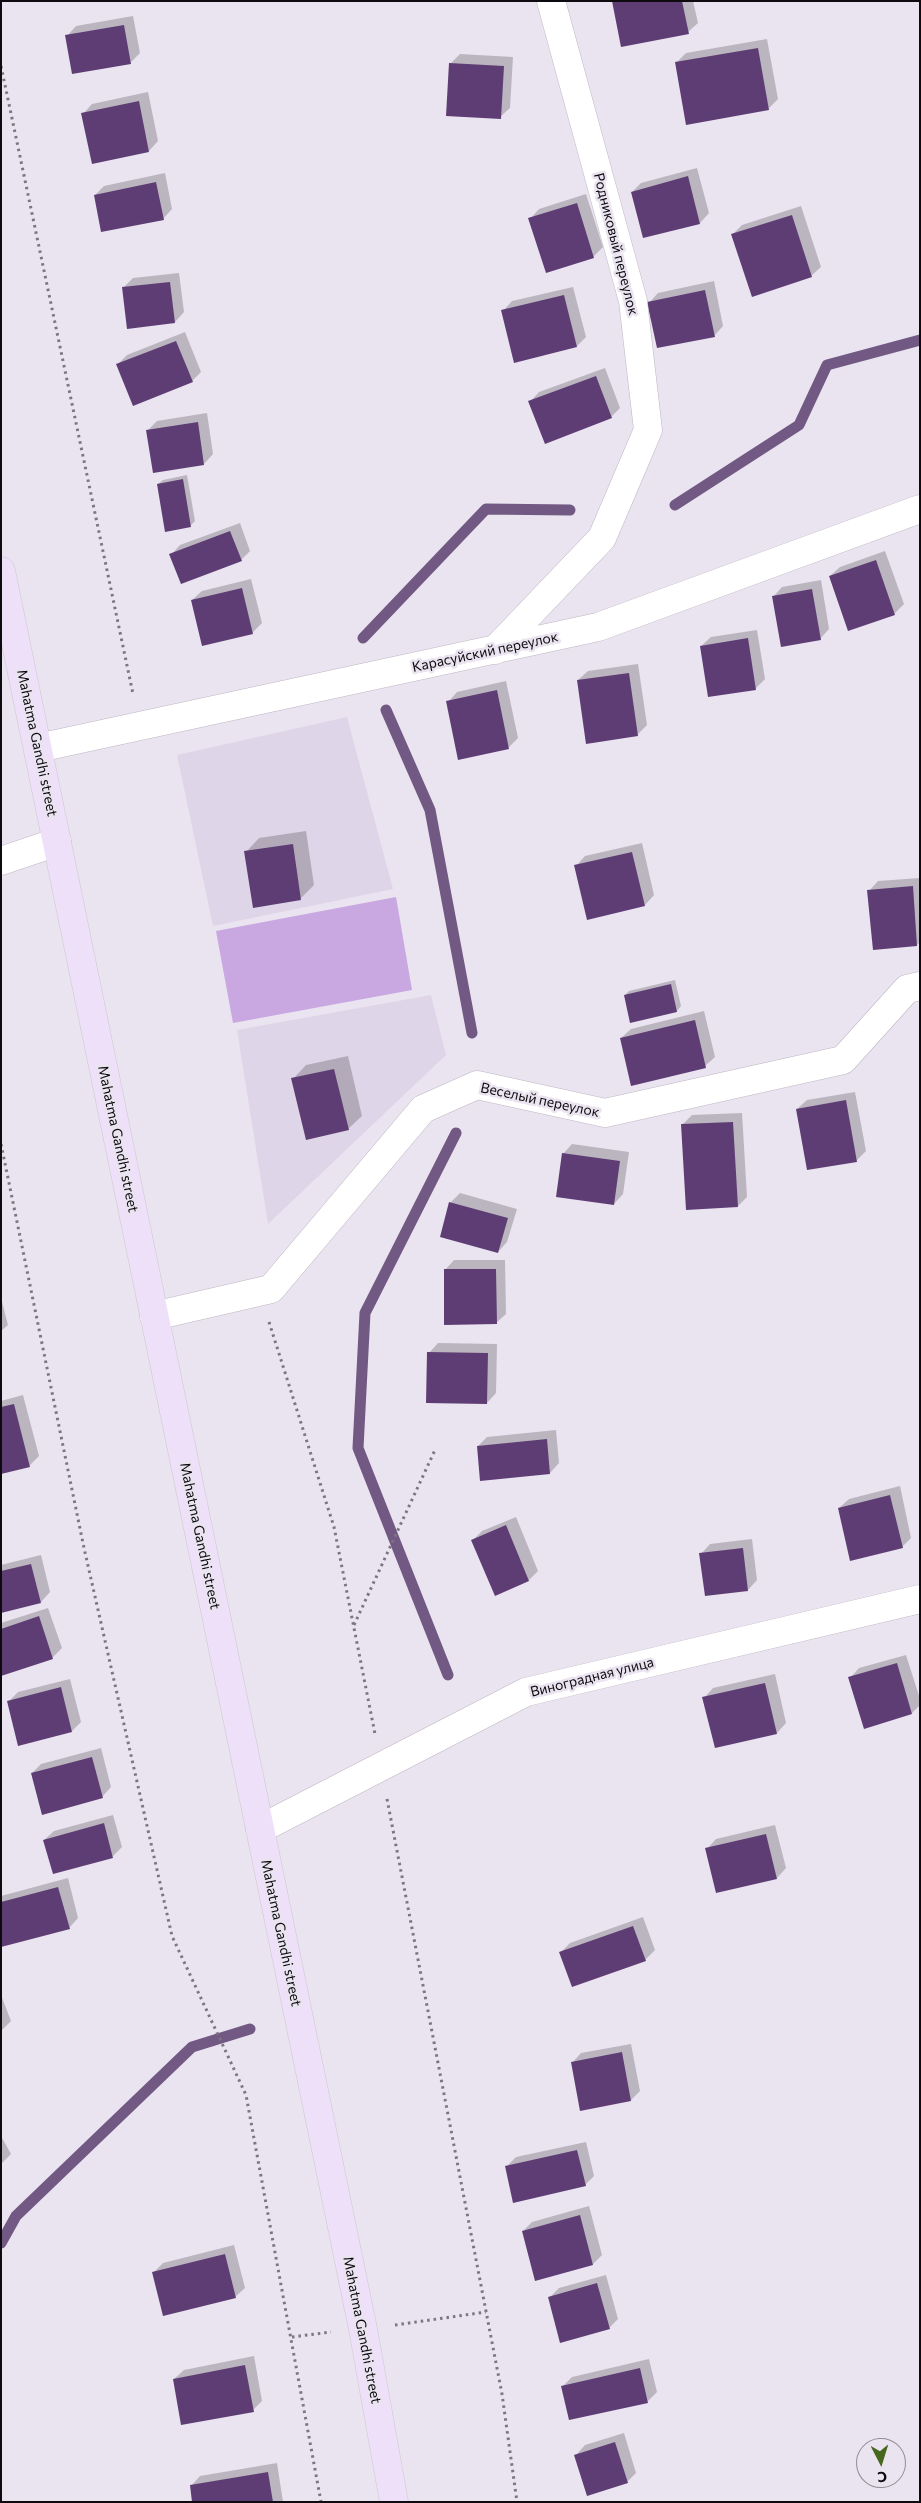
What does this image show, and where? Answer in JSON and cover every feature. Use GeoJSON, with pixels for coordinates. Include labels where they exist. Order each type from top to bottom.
{"type":"FeatureCollection","features":[{"type":"Feature","properties":{"kind":"main road","name":"Mahatma Gandhi street"},"geometry":{"type":"LineString","coordinates":[[1,571],[363,2329],[394,2502]]}},
{"type":"Feature","properties":{"kind":"street","name":"Родниковый переулок"},"geometry":{"type":"LineString","coordinates":[[495,650],[602,538],[648,430],[633,301],[550,1]]}},
{"type":"Feature","properties":{"kind":"street","name":"Карасуйский переулок"},"geometry":{"type":"LineString","coordinates":[[38,748],[598,627],[920,509]]}},
{"type":"Feature","properties":{"kind":"street"},"geometry":{"type":"LineString","coordinates":[[1,861],[57,842]]}},
{"type":"Feature","properties":{"kind":"street","name":"Веселый переулок"},"geometry":{"type":"LineString","coordinates":[[154,1316],[272,1289],[423,1109],[477,1085],[605,1114],[844,1060],[907,989],[920,986]]}},
{"type":"Feature","properties":{"kind":"street","name":"Виноградная улица"},"geometry":{"type":"LineString","coordinates":[[260,1829],[526,1692],[920,1599]]}},
{"type":"Feature","properties":{"kind":"path"},"geometry":{"type":"LineString","coordinates":[[1,66],[140,726]]}},
{"type":"Feature","properties":{"kind":"path"},"geometry":{"type":"LineString","coordinates":[[1,1144],[84,1548],[172,1936],[246,2095],[321,2502]]}},
{"type":"Feature","properties":{"kind":"path"},"geometry":{"type":"LineString","coordinates":[[259,1292],[334,1527],[502,2394],[517,2502]]}},
{"type":"Feature","properties":{"kind":"path"},"geometry":{"type":"LineString","coordinates":[[354,1626],[435,1450]]}},
{"type":"Feature","properties":{"kind":"shaded area"},"geometry":{"type":"Polygon","coordinates":[[[347,717],[393,889],[213,926],[177,755],[347,717]]]}},
{"type":"Feature","properties":{"kind":"shaded area"},"geometry":{"type":"Polygon","coordinates":[[[396,897],[412,990],[233,1023],[216,931],[396,897]]]}},
{"type":"Feature","properties":{"kind":"shaded area"},"geometry":{"type":"Polygon","coordinates":[[[431,995],[446,1055],[268,1224],[237,1030],[431,995]]]}},
{"type":"Feature","properties":{"kind":"building"},"geometry":{"type":"Polygon","coordinates":[[[612,1],[682,1],[689,34],[621,47],[612,1]]]}},
{"type":"Feature","properties":{"kind":"building"},"geometry":{"type":"Polygon","coordinates":[[[124,25],[131,64],[72,74],[65,35],[124,25]]]}},
{"type":"Feature","properties":{"kind":"building"},"geometry":{"type":"Polygon","coordinates":[[[758,48],[769,110],[686,125],[675,62],[758,48]]]}},
{"type":"Feature","properties":{"kind":"building"},"geometry":{"type":"Polygon","coordinates":[[[449,63],[504,66],[501,119],[446,116],[449,63]]]}},
{"type":"Feature","properties":{"kind":"building"},"geometry":{"type":"Polygon","coordinates":[[[139,101],[149,152],[92,164],[81,113],[139,101]]]}},
{"type":"Feature","properties":{"kind":"building"},"geometry":{"type":"Polygon","coordinates":[[[688,176],[700,224],[643,238],[631,192],[688,176]]]}},
{"type":"Feature","properties":{"kind":"building"},"geometry":{"type":"Polygon","coordinates":[[[156,182],[164,220],[101,232],[94,195],[156,182]]]}},
{"type":"Feature","properties":{"kind":"building"},"geometry":{"type":"Polygon","coordinates":[[[577,203],[594,258],[546,273],[528,218],[577,203]]]}},
{"type":"Feature","properties":{"kind":"building"},"geometry":{"type":"Polygon","coordinates":[[[792,215],[812,277],[752,297],[731,234],[792,215]]]}},
{"type":"Feature","properties":{"kind":"building"},"geometry":{"type":"Polygon","coordinates":[[[170,282],[175,323],[127,329],[122,287],[170,282]]]}},
{"type":"Feature","properties":{"kind":"building"},"geometry":{"type":"Polygon","coordinates":[[[705,290],[715,337],[657,348],[647,302],[705,290]]]}},
{"type":"Feature","properties":{"kind":"building"},"geometry":{"type":"Polygon","coordinates":[[[564,295],[577,347],[514,363],[501,310],[564,295]]]}},
{"type":"Feature","properties":{"kind":"building"},"geometry":{"type":"Polygon","coordinates":[[[176,341],[193,382],[133,406],[116,364],[176,341]]]}},
{"type":"Feature","properties":{"kind":"building"},"geometry":{"type":"Polygon","coordinates":[[[596,376],[612,418],[545,444],[528,401],[596,376]]]}},
{"type":"Feature","properties":{"kind":"building"},"geometry":{"type":"Polygon","coordinates":[[[198,422],[204,465],[153,473],[146,430],[198,422]]]}},
{"type":"Feature","properties":{"kind":"building"},"geometry":{"type":"Polygon","coordinates":[[[183,479],[191,527],[165,532],[157,484],[183,479]]]}},
{"type":"Feature","properties":{"kind":"building"},"geometry":{"type":"Polygon","coordinates":[[[230,531],[242,561],[181,584],[169,554],[230,531]]]}},
{"type":"Feature","properties":{"kind":"building"},"geometry":{"type":"Polygon","coordinates":[[[876,560],[895,615],[848,631],[829,576],[876,560]]]}},
{"type":"Feature","properties":{"kind":"building"},"geometry":{"type":"Polygon","coordinates":[[[242,588],[253,634],[202,646],[191,600],[242,588]]]}},
{"type":"Feature","properties":{"kind":"building"},"geometry":{"type":"Polygon","coordinates":[[[812,589],[821,640],[781,647],[772,596],[812,589]]]}},
{"type":"Feature","properties":{"kind":"building"},"geometry":{"type":"Polygon","coordinates":[[[748,638],[756,690],[708,697],[700,646],[748,638]]]}},
{"type":"Feature","properties":{"kind":"building"},"geometry":{"type":"Polygon","coordinates":[[[629,673],[638,736],[586,744],[577,680],[629,673]]]}},
{"type":"Feature","properties":{"kind":"building"},"geometry":{"type":"Polygon","coordinates":[[[497,690],[509,749],[458,760],[446,701],[497,690]]]}},
{"type":"Feature","properties":{"kind":"building"},"geometry":{"type":"Polygon","coordinates":[[[293,844],[301,900],[253,908],[244,851],[293,844]]]}},
{"type":"Feature","properties":{"kind":"building"},"geometry":{"type":"Polygon","coordinates":[[[632,852],[645,906],[587,920],[574,865],[632,852]]]}},
{"type":"Feature","properties":{"kind":"building"},"geometry":{"type":"Polygon","coordinates":[[[913,886],[917,946],[873,950],[867,890],[913,886]]]}},
{"type":"Feature","properties":{"kind":"building"},"geometry":{"type":"Polygon","coordinates":[[[671,984],[677,1012],[630,1023],[624,995],[671,984]]]}},
{"type":"Feature","properties":{"kind":"building"},"geometry":{"type":"Polygon","coordinates":[[[695,1020],[706,1068],[631,1086],[620,1038],[695,1020]]]}},
{"type":"Feature","properties":{"kind":"building"},"geometry":{"type":"Polygon","coordinates":[[[334,1069],[349,1130],[306,1140],[291,1078],[334,1069]]]}},
{"type":"Feature","properties":{"kind":"building"},"geometry":{"type":"Polygon","coordinates":[[[846,1100],[857,1162],[807,1170],[796,1109],[846,1100]]]}},
{"type":"Feature","properties":{"kind":"building"},"geometry":{"type":"Polygon","coordinates":[[[733,1122],[738,1207],[686,1210],[681,1124],[733,1122]]]}},
{"type":"Feature","properties":{"kind":"building"},"geometry":{"type":"Polygon","coordinates":[[[562,1153],[620,1161],[614,1205],[556,1197],[562,1153]]]}},
{"type":"Feature","properties":{"kind":"building"},"geometry":{"type":"Polygon","coordinates":[[[449,1202],[508,1218],[498,1253],[440,1237],[449,1202]]]}},
{"type":"Feature","properties":{"kind":"building"},"geometry":{"type":"Polygon","coordinates":[[[444,1269],[496,1269],[497,1324],[444,1325],[444,1269]]]}},
{"type":"Feature","properties":{"kind":"building"},"geometry":{"type":"Polygon","coordinates":[[[427,1352],[488,1353],[487,1404],[426,1403],[427,1352]]]}},
{"type":"Feature","properties":{"kind":"building"},"geometry":{"type":"Polygon","coordinates":[[[14,1404],[30,1467],[1,1474],[1,1407],[14,1404]]]}},
{"type":"Feature","properties":{"kind":"building"},"geometry":{"type":"Polygon","coordinates":[[[547,1439],[550,1474],[480,1481],[477,1446],[547,1439]]]}},
{"type":"Feature","properties":{"kind":"building"},"geometry":{"type":"Polygon","coordinates":[[[890,1495],[903,1548],[850,1561],[838,1508],[890,1495]]]}},
{"type":"Feature","properties":{"kind":"building"},"geometry":{"type":"Polygon","coordinates":[[[506,1525],[529,1581],[495,1596],[471,1540],[506,1525]]]}},
{"type":"Feature","properties":{"kind":"building"},"geometry":{"type":"Polygon","coordinates":[[[743,1548],[748,1591],[705,1596],[699,1553],[743,1548]]]}},
{"type":"Feature","properties":{"kind":"building"},"geometry":{"type":"Polygon","coordinates":[[[31,1564],[41,1603],[1,1613],[1,1571],[31,1564]]]}},
{"type":"Feature","properties":{"kind":"building"},"geometry":{"type":"Polygon","coordinates":[[[39,1616],[53,1659],[1,1676],[1,1629],[39,1616]]]}},
{"type":"Feature","properties":{"kind":"building"},"geometry":{"type":"Polygon","coordinates":[[[897,1663],[912,1714],[864,1729],[848,1677],[897,1663]]]}},
{"type":"Feature","properties":{"kind":"building"},"geometry":{"type":"Polygon","coordinates":[[[765,1683],[777,1734],[715,1748],[702,1697],[765,1683]]]}},
{"type":"Feature","properties":{"kind":"building"},"geometry":{"type":"Polygon","coordinates":[[[61,1687],[72,1732],[18,1746],[7,1701],[61,1687]]]}},
{"type":"Feature","properties":{"kind":"building"},"geometry":{"type":"Polygon","coordinates":[[[92,1757],[103,1798],[42,1815],[31,1773],[92,1757]]]}},
{"type":"Feature","properties":{"kind":"building"},"geometry":{"type":"Polygon","coordinates":[[[104,1823],[113,1858],[53,1874],[43,1840],[104,1823]]]}},
{"type":"Feature","properties":{"kind":"building"},"geometry":{"type":"Polygon","coordinates":[[[766,1834],[777,1879],[716,1893],[705,1848],[766,1834]]]}},
{"type":"Feature","properties":{"kind":"building"},"geometry":{"type":"Polygon","coordinates":[[[58,1887],[70,1929],[1,1947],[1,1902],[58,1887]]]}},
{"type":"Feature","properties":{"kind":"building"},"geometry":{"type":"Polygon","coordinates":[[[633,1926],[646,1961],[572,1987],[559,1952],[633,1926]]]}},
{"type":"Feature","properties":{"kind":"building"},"geometry":{"type":"Polygon","coordinates":[[[622,2052],[631,2101],[580,2111],[571,2062],[622,2052]]]}},
{"type":"Feature","properties":{"kind":"building"},"geometry":{"type":"Polygon","coordinates":[[[577,2150],[586,2186],[513,2203],[505,2166],[577,2150]]]}},
{"type":"Feature","properties":{"kind":"building"},"geometry":{"type":"Polygon","coordinates":[[[580,2215],[593,2265],[535,2281],[522,2231],[580,2215]]]}},
{"type":"Feature","properties":{"kind":"building"},"geometry":{"type":"Polygon","coordinates":[[[225,2254],[236,2298],[163,2316],[152,2272],[225,2254]]]}},
{"type":"Feature","properties":{"kind":"building"},"geometry":{"type":"Polygon","coordinates":[[[597,2283],[610,2329],[560,2343],[548,2297],[597,2283]]]}},
{"type":"Feature","properties":{"kind":"building"},"geometry":{"type":"Polygon","coordinates":[[[245,2365],[254,2412],[181,2425],[173,2379],[245,2365]]]}},
{"type":"Feature","properties":{"kind":"building"},"geometry":{"type":"Polygon","coordinates":[[[640,2368],[648,2403],[569,2420],[561,2386],[640,2368]]]}},
{"type":"Feature","properties":{"kind":"building"},"geometry":{"type":"Polygon","coordinates":[[[615,2442],[628,2483],[587,2496],[574,2455],[615,2442]]]}},
{"type":"Feature","properties":{"kind":"building"},"geometry":{"type":"Polygon","coordinates":[[[268,2472],[273,2502],[192,2502],[190,2485],[268,2472]]]}},
{"type":"Feature","properties":{"kind":"waterway"},"geometry":{"type":"LineString","coordinates":[[675,505],[799,425],[827,365],[920,340]]}},
{"type":"Feature","properties":{"kind":"waterway"},"geometry":{"type":"LineString","coordinates":[[363,638],[486,509],[570,510]]}},
{"type":"Feature","properties":{"kind":"waterway"},"geometry":{"type":"LineString","coordinates":[[386,710],[430,810],[472,1033]]}},
{"type":"Feature","properties":{"kind":"waterway"},"geometry":{"type":"LineString","coordinates":[[448,1675],[358,1448],[365,1313],[456,1133]]}},
{"type":"Feature","properties":{"kind":"waterway"},"geometry":{"type":"LineString","coordinates":[[1,2243],[16,2216],[192,2047],[250,2029]]}}]}
